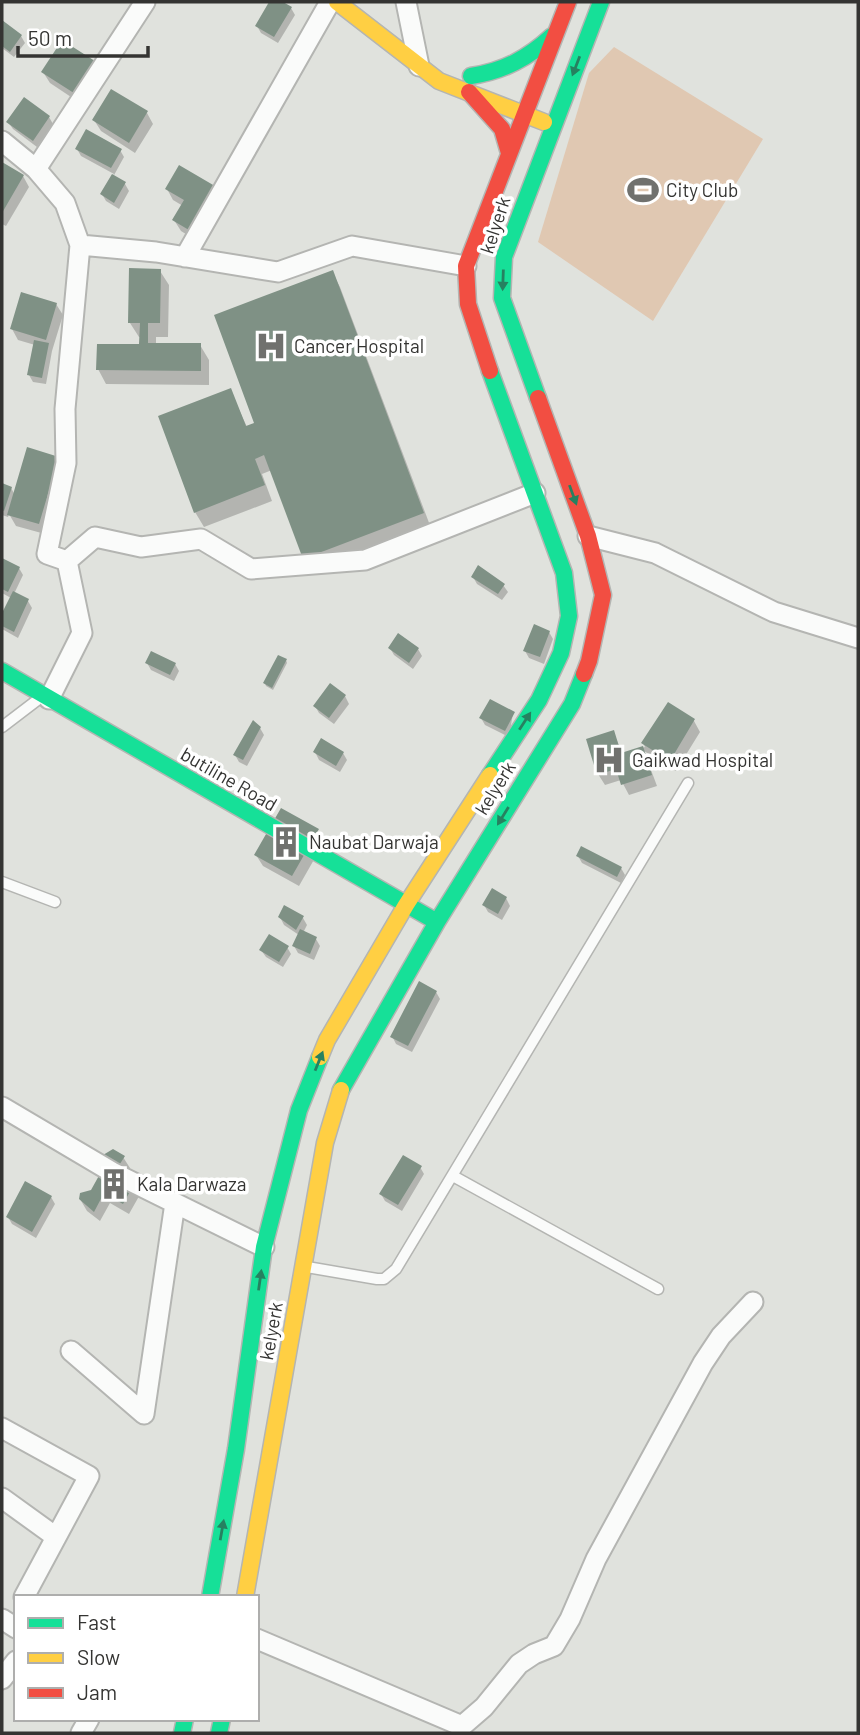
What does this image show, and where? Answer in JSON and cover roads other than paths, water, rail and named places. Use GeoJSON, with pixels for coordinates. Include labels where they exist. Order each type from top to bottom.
{"type":"FeatureCollection","features":[{"type":"Feature","properties":{"kind":"main road"},"geometry":{"type":"LineString","coordinates":[[337,2],[439,81],[495,83]]}},
{"type":"Feature","properties":{"kind":"main road"},"geometry":{"type":"LineString","coordinates":[[210,1595],[236,1449],[264,1247],[299,1110],[327,1040],[406,905],[539,700],[561,653],[569,616],[564,573],[468,304],[466,265],[525,113],[526,93],[568,2]]}},
{"type":"Feature","properties":{"kind":"main road","name":"kelyerk"},"geometry":{"type":"LineString","coordinates":[[245,1595],[325,1143],[342,1083],[437,922],[572,704],[589,661],[603,595],[588,536],[502,298],[504,257],[601,2]]}},
{"type":"Feature","properties":{"kind":"main road"},"geometry":{"type":"LineString","coordinates":[[470,84],[519,63],[532,55],[556,32]]}},
{"type":"Feature","properties":{"kind":"main road"},"geometry":{"type":"LineString","coordinates":[[470,84],[553,126]]}},
{"type":"Feature","properties":{"kind":"main road"},"geometry":{"type":"LineString","coordinates":[[470,84],[502,129],[509,153]]}},
{"type":"Feature","properties":{"kind":"main road"},"geometry":{"type":"LineString","coordinates":[[526,93],[560,108]]}},
{"type":"Feature","properties":{"kind":"main road","name":"butiline Road"},"geometry":{"type":"LineString","coordinates":[[2,671],[437,922]]}},
{"type":"Feature","properties":{"kind":"street"},"geometry":{"type":"LineString","coordinates":[[36,169],[145,2]]}},
{"type":"Feature","properties":{"kind":"street"},"geometry":{"type":"LineString","coordinates":[[185,257],[330,2]]}},
{"type":"Feature","properties":{"kind":"street"},"geometry":{"type":"LineString","coordinates":[[406,2],[419,66]]}},
{"type":"Feature","properties":{"kind":"street"},"geometry":{"type":"LineString","coordinates":[[2,141],[36,169],[65,203],[80,245],[65,409],[66,463],[47,554],[67,561]]}},
{"type":"Feature","properties":{"kind":"street"},"geometry":{"type":"LineString","coordinates":[[80,245],[185,257],[278,272],[352,246],[466,265]]}},
{"type":"Feature","properties":{"kind":"street"},"geometry":{"type":"LineString","coordinates":[[67,561],[95,537],[141,547],[201,539],[251,569],[365,560],[535,493]]}},
{"type":"Feature","properties":{"kind":"street"},"geometry":{"type":"LineString","coordinates":[[588,536],[655,553],[775,612],[858,638]]}},
{"type":"Feature","properties":{"kind":"street"},"geometry":{"type":"LineString","coordinates":[[47,697],[82,633],[67,561]]}},
{"type":"Feature","properties":{"kind":"street"},"geometry":{"type":"LineString","coordinates":[[2,1107],[112,1172],[264,1247]]}},
{"type":"Feature","properties":{"kind":"street"},"geometry":{"type":"LineString","coordinates":[[71,1351],[144,1414],[175,1203]]}},
{"type":"Feature","properties":{"kind":"street"},"geometry":{"type":"LineString","coordinates":[[259,1640],[462,1726],[484,1707],[519,1664],[554,1646],[570,1619],[596,1559],[703,1363],[721,1336],[754,1302]]}},
{"type":"Feature","properties":{"kind":"street"},"geometry":{"type":"LineString","coordinates":[[2,1428],[89,1476],[25,1595]]}},
{"type":"Feature","properties":{"kind":"street"},"geometry":{"type":"LineString","coordinates":[[2,1498],[56,1537]]}},
{"type":"Feature","properties":{"kind":"street"},"geometry":{"type":"LineString","coordinates":[[2,1679],[14,1664]]}},
{"type":"Feature","properties":{"kind":"lane"},"geometry":{"type":"LineString","coordinates":[[2,727],[47,697]]}},
{"type":"Feature","properties":{"kind":"lane"},"geometry":{"type":"LineString","coordinates":[[303,1267],[377,1279],[390,1275],[453,1176],[688,783]]}},
{"type":"Feature","properties":{"kind":"lane"},"geometry":{"type":"LineString","coordinates":[[2,882],[55,902]]}},
{"type":"Feature","properties":{"kind":"lane"},"geometry":{"type":"LineString","coordinates":[[453,1176],[658,1289]]}},
{"type":"Feature","properties":{"kind":"place","name":"City Club"},"geometry":{"type":"Point","coordinates":[643,190]}},
{"type":"Feature","properties":{"kind":"place","name":"Cancer Hospital"},"geometry":{"type":"Point","coordinates":[271,346]}},
{"type":"Feature","properties":{"kind":"place","name":"Gaikwad Hospital"},"geometry":{"type":"Point","coordinates":[609,760]}},
{"type":"Feature","properties":{"kind":"place","name":"Naubat Darwaja"},"geometry":{"type":"Point","coordinates":[286,842]}},
{"type":"Feature","properties":{"kind":"place","name":"Kala Darwaza"},"geometry":{"type":"Point","coordinates":[114,1184]}}]}
